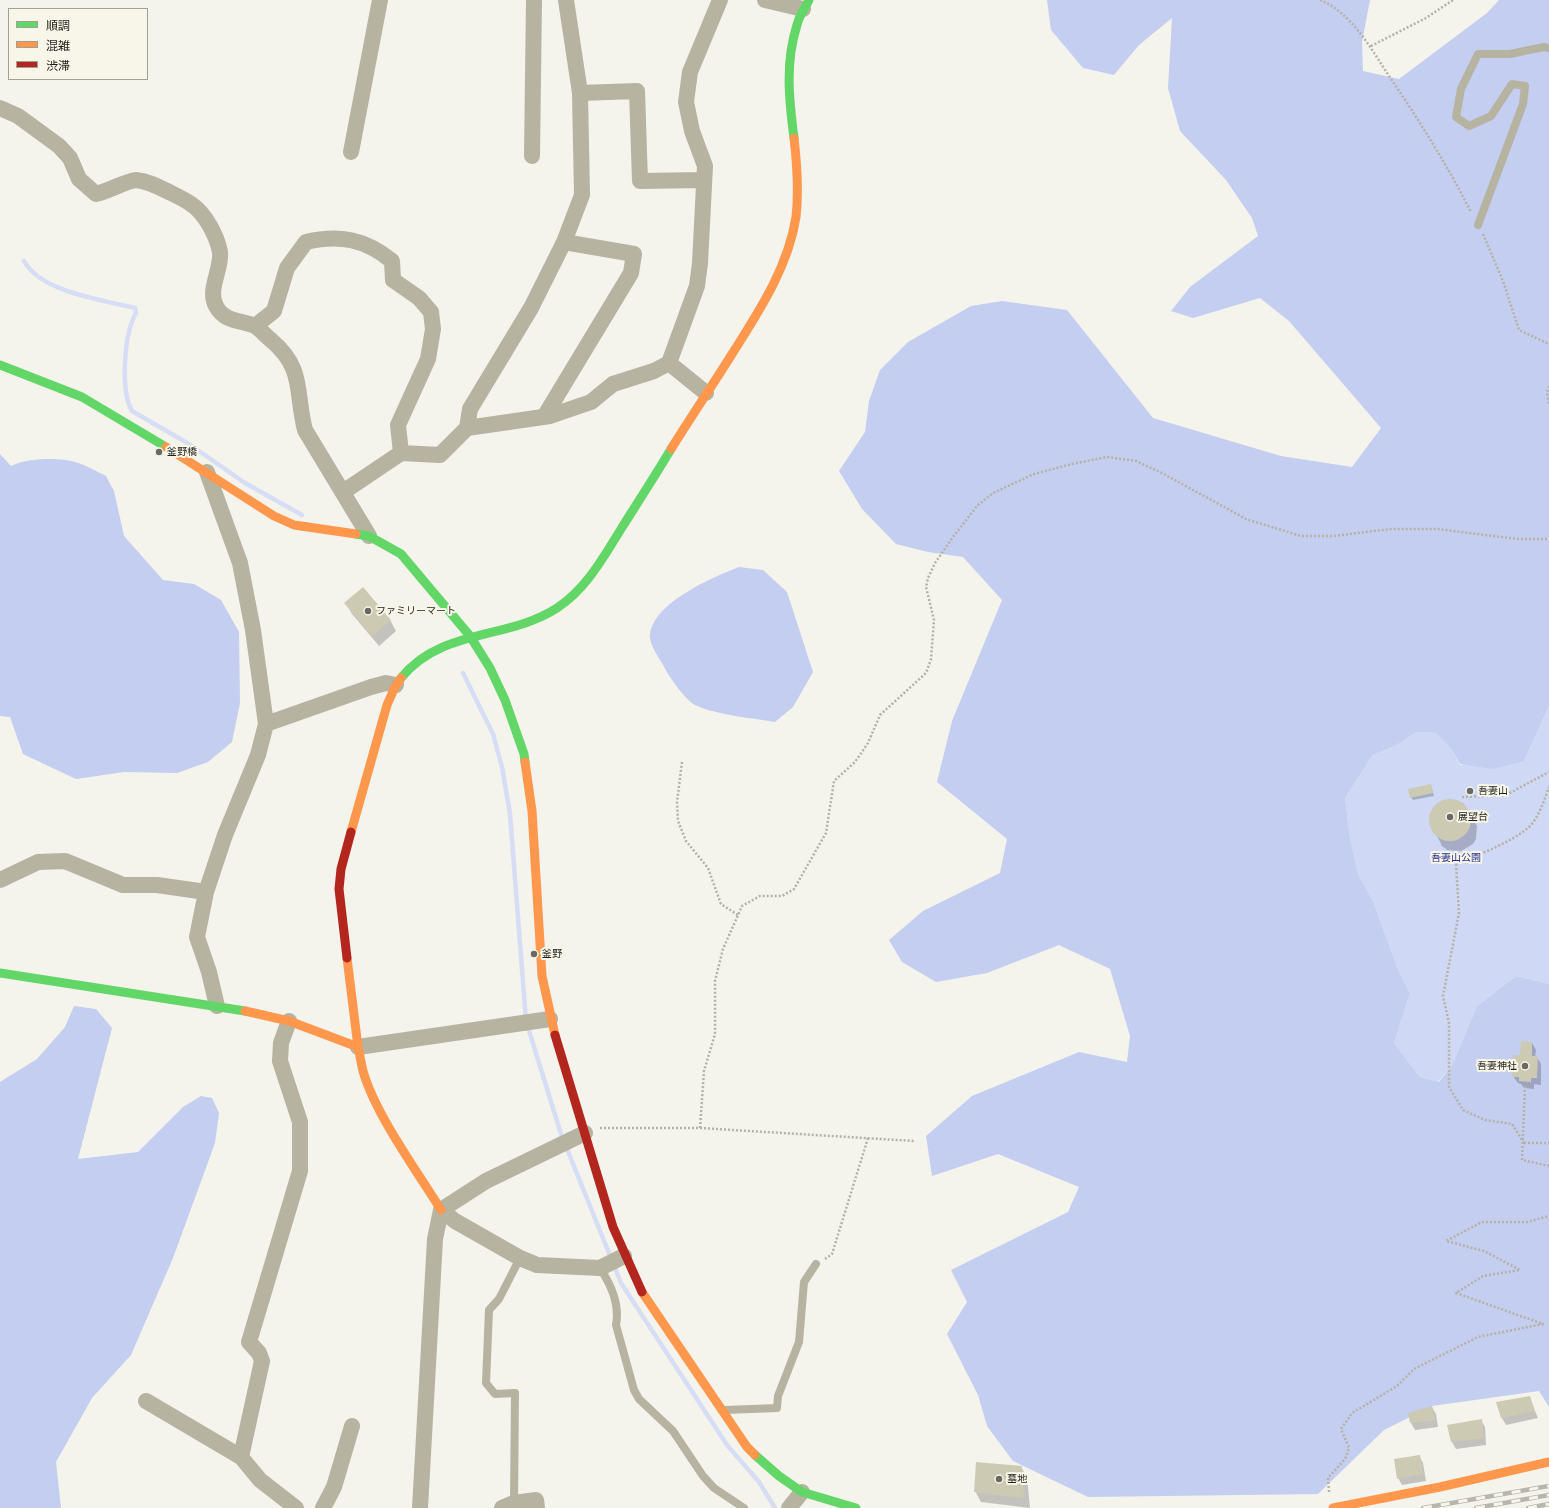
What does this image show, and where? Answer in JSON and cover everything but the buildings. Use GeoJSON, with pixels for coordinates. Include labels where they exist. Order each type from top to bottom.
{"type":"FeatureCollection","features":[{"type":"Feature","properties":{"kind":"street"},"geometry":{"type":"LineString","coordinates":[[351,152],[380,0]]}},
{"type":"Feature","properties":{"kind":"street"},"geometry":{"type":"LineString","coordinates":[[532,156],[534,0]]}},
{"type":"Feature","properties":{"kind":"street"},"geometry":{"type":"LineString","coordinates":[[343,492],[401,453],[440,455],[467,428],[470,409],[531,308],[564,242],[582,195],[580,93],[566,0]]}},
{"type":"Feature","properties":{"kind":"street"},"geometry":{"type":"LineString","coordinates":[[467,428],[544,417],[591,402],[613,384],[654,371],[669,363],[697,286],[700,264],[705,166],[692,131],[686,102],[690,72],[720,0]]}},
{"type":"Feature","properties":{"kind":"street"},"geometry":{"type":"LineString","coordinates":[[765,0],[806,4],[794,32],[789,62],[788,78],[797,176],[797,204],[794,227],[779,272],[764,302],[593,574],[580,590],[562,604],[542,616],[470,636],[444,646],[415,664],[396,685],[386,705],[341,870],[339,890],[358,1047],[363,1072],[387,1123],[440,1210],[455,1221],[520,1258],[537,1265],[612,1262],[641,1290],[747,1447],[778,1476],[802,1492],[856,1508]]}},
{"type":"Feature","properties":{"kind":"street"},"geometry":{"type":"LineString","coordinates":[[580,93],[637,91],[640,181],[704,180]]}},
{"type":"Feature","properties":{"kind":"street"},"geometry":{"type":"LineString","coordinates":[[0,108],[18,116],[59,146],[70,158],[79,179],[96,194],[134,180],[150,183],[192,204],[204,216],[216,239],[220,253],[213,294],[215,306],[235,322],[255,326],[283,350],[292,365],[298,382],[300,410],[305,430],[368,536]]}},
{"type":"Feature","properties":{"kind":"street"},"geometry":{"type":"LineString","coordinates":[[255,326],[274,311],[287,268],[306,242],[326,237],[362,242],[380,251],[392,261],[393,280],[419,298],[431,312],[433,329],[428,359],[398,425],[401,453]]}},
{"type":"Feature","properties":{"kind":"street"},"geometry":{"type":"LineString","coordinates":[[544,417],[632,273],[634,254],[564,242]]}},
{"type":"Feature","properties":{"kind":"street"},"geometry":{"type":"LineString","coordinates":[[669,363],[706,393]]}},
{"type":"Feature","properties":{"kind":"street"},"geometry":{"type":"LineString","coordinates":[[0,365],[82,397],[207,472],[274,516],[294,525],[368,536],[401,554],[470,636],[490,668],[505,700],[524,754],[532,811],[545,1020],[581,1135],[613,1227],[612,1262]]}},
{"type":"Feature","properties":{"kind":"street"},"geometry":{"type":"LineString","coordinates":[[207,472],[240,563],[253,630],[266,724],[258,754],[225,835],[206,892],[197,937],[209,972],[217,1006]]}},
{"type":"Feature","properties":{"kind":"street"},"geometry":{"type":"LineString","coordinates":[[266,724],[371,687],[386,683],[396,685]]}},
{"type":"Feature","properties":{"kind":"street"},"geometry":{"type":"LineString","coordinates":[[0,880],[38,862],[65,861],[123,885],[157,885],[206,892]]}},
{"type":"Feature","properties":{"kind":"street"},"geometry":{"type":"LineString","coordinates":[[0,973],[253,1012],[289,1021],[358,1047],[545,1020]]}},
{"type":"Feature","properties":{"kind":"street"},"geometry":{"type":"LineString","coordinates":[[241,1457],[262,1361],[259,1353],[249,1342],[300,1171],[300,1122],[280,1061],[279,1051],[289,1021]]}},
{"type":"Feature","properties":{"kind":"street"},"geometry":{"type":"LineString","coordinates":[[420,1508],[435,1239],[440,1210],[486,1181],[581,1135]]}},
{"type":"Feature","properties":{"kind":"street"},"geometry":{"type":"LineString","coordinates":[[146,1401],[241,1457],[260,1480],[296,1508]]}},
{"type":"Feature","properties":{"kind":"street"},"geometry":{"type":"LineString","coordinates":[[324,1508],[334,1487],[352,1426]]}},
{"type":"Feature","properties":{"kind":"street"},"geometry":{"type":"LineString","coordinates":[[1333,1508],[1440,1487],[1549,1462]]}},
{"type":"Feature","properties":{"kind":"street"},"geometry":{"type":"LineString","coordinates":[[789,1508],[802,1492]]}},
{"type":"Feature","properties":{"kind":"street"},"geometry":{"type":"LineString","coordinates":[[508,1506],[536,1500],[537,1508]]}},
{"type":"Feature","properties":{"kind":"lane"},"geometry":{"type":"LineString","coordinates":[[1478,225],[1523,104],[1525,86],[1512,84],[1491,116],[1469,126],[1456,117],[1461,89],[1478,54],[1510,54],[1544,47],[1549,48]]}},
{"type":"Feature","properties":{"kind":"lane"},"geometry":{"type":"LineString","coordinates":[[508,1506],[515,1393],[495,1394],[486,1383],[489,1310],[499,1299],[520,1258]]}},
{"type":"Feature","properties":{"kind":"lane"},"geometry":{"type":"LineString","coordinates":[[612,1262],[611,1286],[618,1316],[616,1326],[634,1390],[639,1400],[673,1431],[703,1476],[714,1488],[744,1508]]}},
{"type":"Feature","properties":{"kind":"lane"},"geometry":{"type":"LineString","coordinates":[[722,1410],[777,1408],[778,1396],[799,1342],[804,1282],[816,1264]]}},
{"type":"Feature","properties":{"kind":"path"},"geometry":{"type":"LineString","coordinates":[[1320,0],[1343,16],[1371,46],[1448,167],[1478,225],[1503,281],[1518,330],[1549,344]]}},
{"type":"Feature","properties":{"kind":"path"},"geometry":{"type":"LineString","coordinates":[[1371,46],[1426,18],[1453,0]]}},
{"type":"Feature","properties":{"kind":"path"},"geometry":{"type":"LineString","coordinates":[[1549,386],[1547,392],[1549,405]]}},
{"type":"Feature","properties":{"kind":"path"},"geometry":{"type":"LineString","coordinates":[[700,1128],[704,1071],[715,1034],[715,981],[723,949],[742,906],[760,896],[782,896],[794,889],[826,833],[834,782],[855,762],[868,744],[880,715],[926,673],[931,659],[934,620],[926,587],[931,571],[939,557],[977,506],[993,493],[1034,474],[1072,464],[1108,457],[1136,461],[1162,473],[1246,519],[1301,536],[1333,536],[1391,529],[1438,529],[1518,539],[1549,539]]}},
{"type":"Feature","properties":{"kind":"path"},"geometry":{"type":"LineString","coordinates":[[682,762],[677,802],[678,821],[686,841],[708,868],[721,904],[738,915]]}},
{"type":"Feature","properties":{"kind":"path"},"geometry":{"type":"LineString","coordinates":[[1462,797],[1506,795],[1549,772]]}},
{"type":"Feature","properties":{"kind":"path"},"geometry":{"type":"LineString","coordinates":[[1524,1143],[1512,1124],[1485,1120],[1463,1110],[1449,1088],[1449,1023],[1443,996],[1459,913],[1456,864],[1486,852],[1529,827],[1541,808],[1549,786]]}},
{"type":"Feature","properties":{"kind":"path"},"geometry":{"type":"LineString","coordinates":[[1525,1086],[1524,1143],[1522,1160],[1549,1166]]}},
{"type":"Feature","properties":{"kind":"path"},"geometry":{"type":"LineString","coordinates":[[581,1135],[601,1128],[700,1128],[914,1141]]}},
{"type":"Feature","properties":{"kind":"path"},"geometry":{"type":"LineString","coordinates":[[816,1264],[832,1254],[868,1138]]}},
{"type":"Feature","properties":{"kind":"path"},"geometry":{"type":"LineString","coordinates":[[1524,1143],[1549,1143]]}},
{"type":"Feature","properties":{"kind":"path"},"geometry":{"type":"LineString","coordinates":[[1329,1493],[1328,1478],[1345,1459],[1349,1448],[1342,1430],[1352,1413],[1397,1386],[1414,1369],[1478,1337],[1543,1324],[1456,1293],[1483,1276],[1520,1270],[1484,1251],[1446,1240],[1482,1222],[1527,1222],[1549,1216]]}},
{"type":"Feature","properties":{"kind":"green space","name":"吾妻山公園"},"geometry":{"type":"Polygon","coordinates":[[[1549,706],[1549,984],[1516,976],[1477,1006],[1452,1065],[1438,1082],[1420,1077],[1394,1043],[1410,993],[1397,967],[1373,901],[1358,874],[1350,838],[1345,798],[1373,755],[1395,746],[1417,732],[1436,733],[1452,750],[1460,765],[1524,761],[1549,706]]]}},
{"type":"Feature","properties":{"kind":"shaded area"},"geometry":{"type":"Polygon","coordinates":[[[1047,0],[1370,0],[1362,42],[1363,71],[1399,79],[1487,13],[1499,0],[1549,0],[1549,706],[1524,761],[1493,769],[1460,764],[1452,750],[1436,733],[1417,732],[1395,746],[1373,755],[1345,798],[1350,838],[1358,874],[1373,901],[1397,967],[1410,993],[1394,1043],[1420,1077],[1439,1082],[1452,1065],[1477,1006],[1516,976],[1549,984],[1549,1407],[1539,1391],[1432,1406],[1384,1430],[1318,1494],[1088,1497],[1013,1461],[987,1426],[978,1395],[947,1334],[967,1302],[951,1270],[1068,1212],[1079,1187],[998,1154],[932,1176],[926,1136],[972,1096],[1079,1052],[1127,1062],[1130,1036],[1110,969],[1059,945],[987,973],[936,982],[902,962],[889,940],[923,911],[1000,873],[1007,839],[937,782],[952,721],[1002,600],[963,557],[928,552],[896,544],[862,509],[839,471],[865,432],[869,401],[880,370],[908,342],[971,306],[1002,301],[1067,310],[1153,418],[1281,456],[1352,467],[1381,428],[1289,321],[1260,298],[1193,318],[1171,311],[1190,287],[1258,236],[1252,218],[1226,180],[1180,131],[1168,88],[1172,18],[1139,45],[1114,75],[1083,68],[1051,30],[1047,0]]]}},
{"type":"Feature","properties":{"kind":"shaded area"},"geometry":{"type":"Polygon","coordinates":[[[0,454],[11,466],[25,461],[60,459],[79,463],[106,476],[114,491],[124,536],[163,580],[194,584],[221,600],[239,632],[240,703],[232,742],[208,762],[177,773],[124,772],[76,779],[23,754],[10,717],[0,716],[0,454]]]}},
{"type":"Feature","properties":{"kind":"shaded area"},"geometry":{"type":"Polygon","coordinates":[[[739,567],[763,570],[787,592],[813,672],[793,707],[775,722],[723,714],[695,705],[686,698],[673,681],[650,640],[653,625],[660,614],[671,603],[699,585],[739,567]]]}},
{"type":"Feature","properties":{"kind":"shaded area"},"geometry":{"type":"Polygon","coordinates":[[[74,1006],[96,1009],[112,1028],[78,1159],[138,1152],[183,1107],[201,1096],[212,1098],[219,1113],[215,1143],[173,1258],[131,1355],[92,1398],[56,1462],[61,1508],[0,1508],[0,1082],[37,1059],[65,1027],[74,1006]]]}},
{"type":"Feature","properties":{"kind":"waterway"},"geometry":{"type":"LineString","coordinates":[[24,261],[32,272],[58,287],[90,298],[135,308],[136,313],[129,334],[125,362],[126,390],[128,402],[132,411],[189,444],[245,483],[302,515]]}},
{"type":"Feature","properties":{"kind":"waterway"},"geometry":{"type":"LineString","coordinates":[[463,673],[493,734],[502,767],[510,814],[526,1021],[561,1134],[621,1283],[727,1445],[759,1482],[775,1508]]}},
{"type":"Feature","properties":{"kind":"railway"},"geometry":{"type":"LineString","coordinates":[[1423,1508],[1549,1486]]}},
{"type":"Feature","properties":{"kind":"railway"},"geometry":{"type":"LineString","coordinates":[[1476,1508],[1549,1495]]}},
{"type":"Feature","properties":{"kind":"railway"},"geometry":{"type":"LineString","coordinates":[[1528,1508],[1549,1504]]}},
{"type":"Feature","properties":{"kind":"traffic: fast"},"geometry":{"type":"LineString","coordinates":[[794,138],[789,67],[793,39],[798,22],[809,0]]}},
{"type":"Feature","properties":{"kind":"traffic: fast"},"geometry":{"type":"LineString","coordinates":[[0,365],[82,397],[166,447]]}},
{"type":"Feature","properties":{"kind":"traffic: fast"},"geometry":{"type":"LineString","coordinates":[[401,678],[417,662],[435,650],[455,642],[538,618],[557,608],[577,592],[600,562],[671,449]]}},
{"type":"Feature","properties":{"kind":"traffic: fast"},"geometry":{"type":"LineString","coordinates":[[356,534],[369,536],[401,554],[470,636],[490,668],[505,700],[524,754],[525,762]]}},
{"type":"Feature","properties":{"kind":"traffic: fast"},"geometry":{"type":"LineString","coordinates":[[0,973],[245,1011]]}},
{"type":"Feature","properties":{"kind":"traffic: fast"},"geometry":{"type":"LineString","coordinates":[[755,1455],[779,1476],[802,1492],[856,1508]]}},
{"type":"Feature","properties":{"kind":"traffic: slow"},"geometry":{"type":"LineString","coordinates":[[671,449],[752,322],[771,288],[786,254],[792,236],[797,207],[797,178],[794,138]]}},
{"type":"Feature","properties":{"kind":"traffic: slow"},"geometry":{"type":"LineString","coordinates":[[166,447],[274,516],[294,525],[356,534]]}},
{"type":"Feature","properties":{"kind":"traffic: slow"},"geometry":{"type":"LineString","coordinates":[[351,832],[387,705],[401,678]]}},
{"type":"Feature","properties":{"kind":"traffic: slow"},"geometry":{"type":"LineString","coordinates":[[525,762],[532,811],[542,976],[555,1035]]}},
{"type":"Feature","properties":{"kind":"traffic: slow"},"geometry":{"type":"LineString","coordinates":[[245,1011],[289,1021],[358,1047],[347,958]]}},
{"type":"Feature","properties":{"kind":"traffic: slow"},"geometry":{"type":"LineString","coordinates":[[358,1047],[363,1071],[377,1105],[387,1124],[441,1210]]}},
{"type":"Feature","properties":{"kind":"traffic: slow"},"geometry":{"type":"LineString","coordinates":[[642,1292],[747,1447],[755,1455]]}},
{"type":"Feature","properties":{"kind":"traffic: slow"},"geometry":{"type":"LineString","coordinates":[[1333,1508],[1440,1487],[1549,1462]]}},
{"type":"Feature","properties":{"kind":"traffic: jam"},"geometry":{"type":"LineString","coordinates":[[347,958],[339,889],[341,869],[351,832]]}},
{"type":"Feature","properties":{"kind":"traffic: jam"},"geometry":{"type":"LineString","coordinates":[[555,1035],[613,1227],[642,1292]]}},
{"type":"Feature","properties":{"kind":"place","name":"釜野橋"},"geometry":{"type":"Point","coordinates":[159,452]}},
{"type":"Feature","properties":{"kind":"place","name":"ファミリーマート"},"geometry":{"type":"Point","coordinates":[368,611]}},
{"type":"Feature","properties":{"kind":"place","name":"吾妻山"},"geometry":{"type":"Point","coordinates":[1470,791]}},
{"type":"Feature","properties":{"kind":"place","name":"展望台"},"geometry":{"type":"Point","coordinates":[1450,817]}},
{"type":"Feature","properties":{"kind":"place","name":"釜野"},"geometry":{"type":"Point","coordinates":[534,954]}},
{"type":"Feature","properties":{"kind":"place","name":"吾妻神社"},"geometry":{"type":"Point","coordinates":[1525,1066]}},
{"type":"Feature","properties":{"kind":"place","name":"墓地"},"geometry":{"type":"Point","coordinates":[999,1479]}}]}
